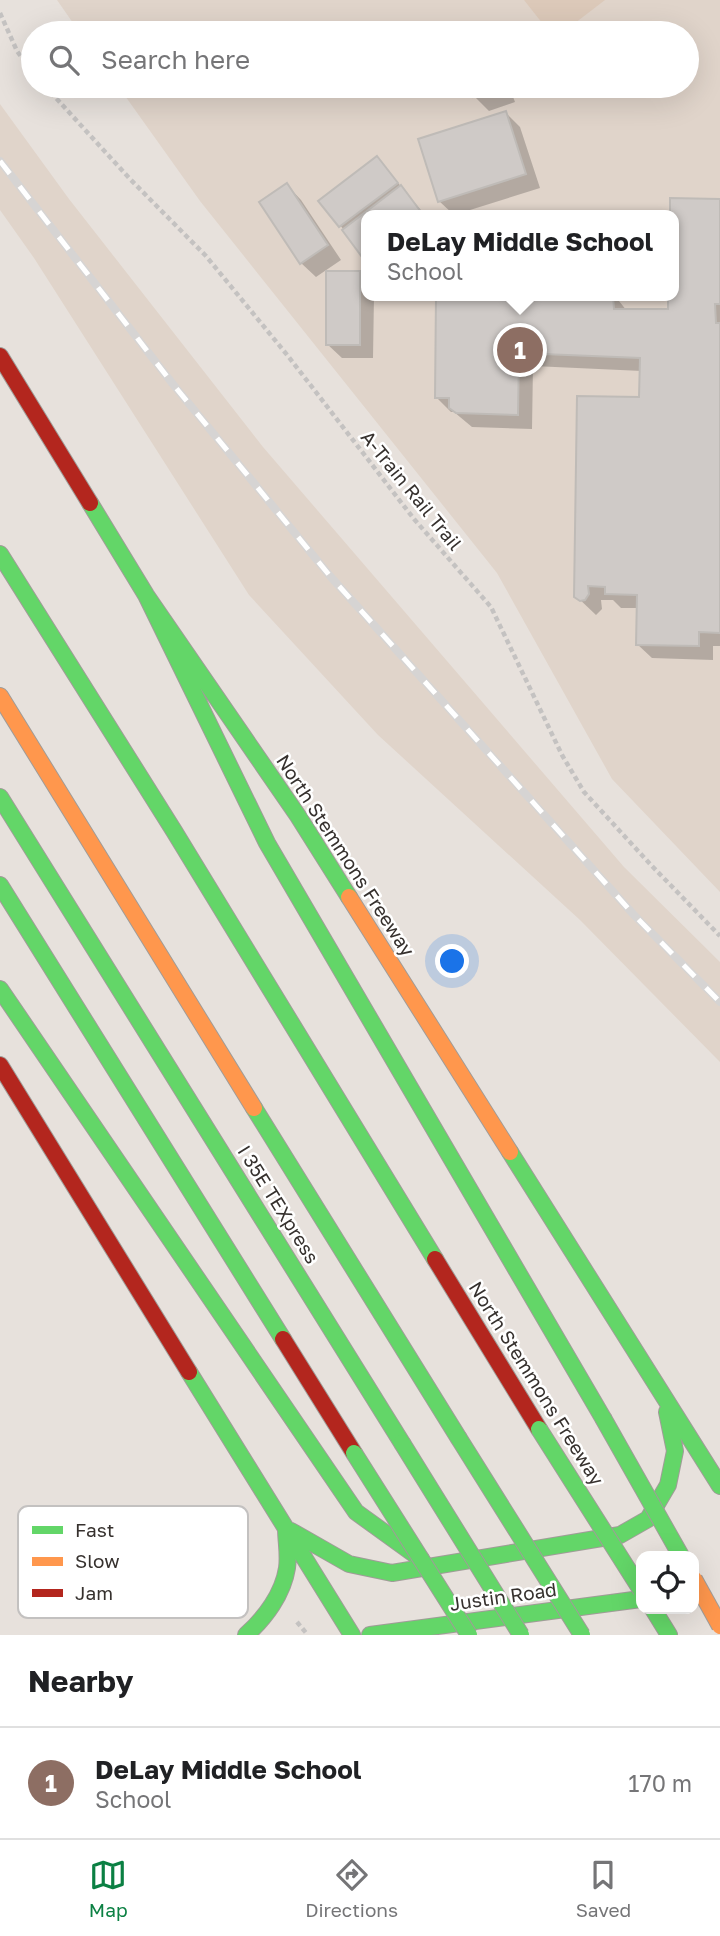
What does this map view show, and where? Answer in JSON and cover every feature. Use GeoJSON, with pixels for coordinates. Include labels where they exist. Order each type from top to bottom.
{"type":"FeatureCollection","features":[{"type":"Feature","properties":{"kind":"main road","name":"North Stemmons Freeway"},"geometry":{"type":"LineString","coordinates":[[0,356],[146,595],[298,816],[720,1486]]}},
{"type":"Feature","properties":{"kind":"main road","name":"North Stemmons Freeway"},"geometry":{"type":"LineString","coordinates":[[0,554],[174,831],[539,1429],[636,1582]]}},
{"type":"Feature","properties":{"kind":"main road"},"geometry":{"type":"LineString","coordinates":[[146,595],[267,843],[678,1551]]}},
{"type":"Feature","properties":{"kind":"main road"},"geometry":{"type":"LineString","coordinates":[[0,696],[582,1635]]}},
{"type":"Feature","properties":{"kind":"main road","name":"I 35E TEXpress"},"geometry":{"type":"LineString","coordinates":[[0,797],[521,1635]]}},
{"type":"Feature","properties":{"kind":"main road"},"geometry":{"type":"LineString","coordinates":[[0,885],[469,1635]]}},
{"type":"Feature","properties":{"kind":"main road"},"geometry":{"type":"LineString","coordinates":[[0,989],[356,1512],[423,1561]]}},
{"type":"Feature","properties":{"kind":"main road"},"geometry":{"type":"LineString","coordinates":[[0,1065],[352,1635]]}},
{"type":"Feature","properties":{"kind":"main road"},"geometry":{"type":"LineString","coordinates":[[286,1528],[349,1564],[392,1573],[620,1535],[648,1519],[668,1485],[675,1451],[663,1396]]}},
{"type":"Feature","properties":{"kind":"main road"},"geometry":{"type":"LineString","coordinates":[[246,1635],[257,1626],[272,1604],[287,1569],[286,1528]]}},
{"type":"Feature","properties":{"kind":"main road"},"geometry":{"type":"LineString","coordinates":[[699,1588],[720,1626]]}},
{"type":"Feature","properties":{"kind":"main road"},"geometry":{"type":"LineString","coordinates":[[699,1591],[720,1588]]}},
{"type":"Feature","properties":{"kind":"main road","name":"Justin Road"},"geometry":{"type":"LineString","coordinates":[[370,1635],[636,1600]]}},
{"type":"Feature","properties":{"kind":"main road"},"geometry":{"type":"LineString","coordinates":[[656,1614],[669,1635]]}},
{"type":"Feature","properties":{"kind":"path"},"geometry":{"type":"LineString","coordinates":[[0,13],[21,56]]}},
{"type":"Feature","properties":{"kind":"path","name":"A-Train Rail Trail"},"geometry":{"type":"LineString","coordinates":[[56,98],[206,256],[288,356],[414,519],[491,607],[562,755],[584,792],[720,936]]}},
{"type":"Feature","properties":{"kind":"shaded area"},"geometry":{"type":"Polygon","coordinates":[[[57,0],[720,0],[720,892],[612,779],[497,573],[200,201],[127,98],[699,98],[699,21],[72,21],[57,0]]]}},
{"type":"Feature","properties":{"kind":"shaded area"},"geometry":{"type":"Polygon","coordinates":[[[524,0],[605,0],[578,21],[541,21],[524,0]]]}},
{"type":"Feature","properties":{"kind":"shaded area"},"geometry":{"type":"Polygon","coordinates":[[[0,104],[69,199],[263,447],[624,867],[720,962],[720,1062],[580,920],[378,735],[249,595],[34,258],[0,210],[0,104]]]}},
{"type":"Feature","properties":{"kind":"building"},"geometry":{"type":"Polygon","coordinates":[[[506,111],[526,174],[438,202],[418,139],[506,111]]]}},
{"type":"Feature","properties":{"kind":"building"},"geometry":{"type":"Polygon","coordinates":[[[377,156],[398,183],[339,227],[318,201],[377,156]]]}},
{"type":"Feature","properties":{"kind":"building"},"geometry":{"type":"Polygon","coordinates":[[[287,183],[328,245],[300,264],[259,202],[287,183]]]}},
{"type":"Feature","properties":{"kind":"building"},"geometry":{"type":"Polygon","coordinates":[[[401,185],[420,210],[368,210],[401,185]]]}},
{"type":"Feature","properties":{"kind":"building"},"geometry":{"type":"Polygon","coordinates":[[[670,198],[720,199],[720,304],[715,304],[716,323],[720,323],[720,633],[699,632],[699,646],[636,645],[637,595],[605,594],[605,587],[588,586],[589,594],[585,600],[580,601],[574,597],[577,396],[639,397],[640,358],[519,353],[518,415],[456,413],[449,408],[449,398],[435,398],[436,301],[613,301],[614,309],[668,309],[668,301],[679,301],[679,210],[670,210],[670,198]]]}},
{"type":"Feature","properties":{"kind":"building"},"geometry":{"type":"Polygon","coordinates":[[[361,216],[361,256],[342,230],[361,216]]]}},
{"type":"Feature","properties":{"kind":"building"},"geometry":{"type":"Polygon","coordinates":[[[326,271],[360,271],[360,345],[326,345],[326,271]]]}},
{"type":"Feature","properties":{"kind":"railway"},"geometry":{"type":"LineString","coordinates":[[0,161],[172,383],[330,576],[634,915],[720,1002]]}},
{"type":"Feature","properties":{"kind":"traffic: fast"},"geometry":{"type":"LineString","coordinates":[[90,503],[146,595],[298,816],[349,897]]}},
{"type":"Feature","properties":{"kind":"traffic: fast"},"geometry":{"type":"LineString","coordinates":[[0,554],[174,831],[435,1259]]}},
{"type":"Feature","properties":{"kind":"traffic: fast"},"geometry":{"type":"LineString","coordinates":[[146,595],[267,843],[603,1418]]}},
{"type":"Feature","properties":{"kind":"traffic: fast"},"geometry":{"type":"LineString","coordinates":[[0,797],[402,1443]]}},
{"type":"Feature","properties":{"kind":"traffic: fast"},"geometry":{"type":"LineString","coordinates":[[0,885],[283,1339]]}},
{"type":"Feature","properties":{"kind":"traffic: fast"},"geometry":{"type":"LineString","coordinates":[[0,989],[356,1512],[421,1559]]}},
{"type":"Feature","properties":{"kind":"traffic: fast"},"geometry":{"type":"LineString","coordinates":[[254,1108],[458,1437]]}},
{"type":"Feature","properties":{"kind":"traffic: fast"},"geometry":{"type":"LineString","coordinates":[[510,1152],[720,1486]]}},
{"type":"Feature","properties":{"kind":"traffic: fast"},"geometry":{"type":"LineString","coordinates":[[189,1372],[352,1635]]}},
{"type":"Feature","properties":{"kind":"traffic: fast"},"geometry":{"type":"LineString","coordinates":[[291,1531],[349,1564],[392,1573],[620,1535],[648,1519],[668,1485],[675,1451],[667,1412]]}},
{"type":"Feature","properties":{"kind":"traffic: fast"},"geometry":{"type":"LineString","coordinates":[[603,1418],[678,1551]]}},
{"type":"Feature","properties":{"kind":"traffic: fast"},"geometry":{"type":"LineString","coordinates":[[539,1429],[636,1582]]}},
{"type":"Feature","properties":{"kind":"traffic: fast"},"geometry":{"type":"LineString","coordinates":[[458,1437],[582,1635]]}},
{"type":"Feature","properties":{"kind":"traffic: fast"},"geometry":{"type":"LineString","coordinates":[[402,1443],[521,1635]]}},
{"type":"Feature","properties":{"kind":"traffic: fast"},"geometry":{"type":"LineString","coordinates":[[354,1453],[469,1635]]}},
{"type":"Feature","properties":{"kind":"traffic: fast"},"geometry":{"type":"LineString","coordinates":[[246,1635],[260,1621],[282,1587],[288,1563],[286,1528]]}},
{"type":"Feature","properties":{"kind":"traffic: fast"},"geometry":{"type":"LineString","coordinates":[[370,1635],[636,1600]]}},
{"type":"Feature","properties":{"kind":"traffic: fast"},"geometry":{"type":"LineString","coordinates":[[656,1614],[669,1635]]}},
{"type":"Feature","properties":{"kind":"traffic: slow"},"geometry":{"type":"LineString","coordinates":[[0,696],[254,1108]]}},
{"type":"Feature","properties":{"kind":"traffic: slow"},"geometry":{"type":"LineString","coordinates":[[349,897],[510,1152]]}},
{"type":"Feature","properties":{"kind":"traffic: slow"},"geometry":{"type":"LineString","coordinates":[[699,1588],[720,1626]]}},
{"type":"Feature","properties":{"kind":"traffic: jam"},"geometry":{"type":"LineString","coordinates":[[0,356],[90,503]]}},
{"type":"Feature","properties":{"kind":"traffic: jam"},"geometry":{"type":"LineString","coordinates":[[0,1065],[189,1372]]}},
{"type":"Feature","properties":{"kind":"traffic: jam"},"geometry":{"type":"LineString","coordinates":[[435,1259],[539,1429]]}},
{"type":"Feature","properties":{"kind":"traffic: jam"},"geometry":{"type":"LineString","coordinates":[[283,1339],[354,1453]]}},
{"type":"Feature","properties":{"kind":"place","name":"DeLay Middle School"},"geometry":{"type":"Point","coordinates":[520,350]}}]}
